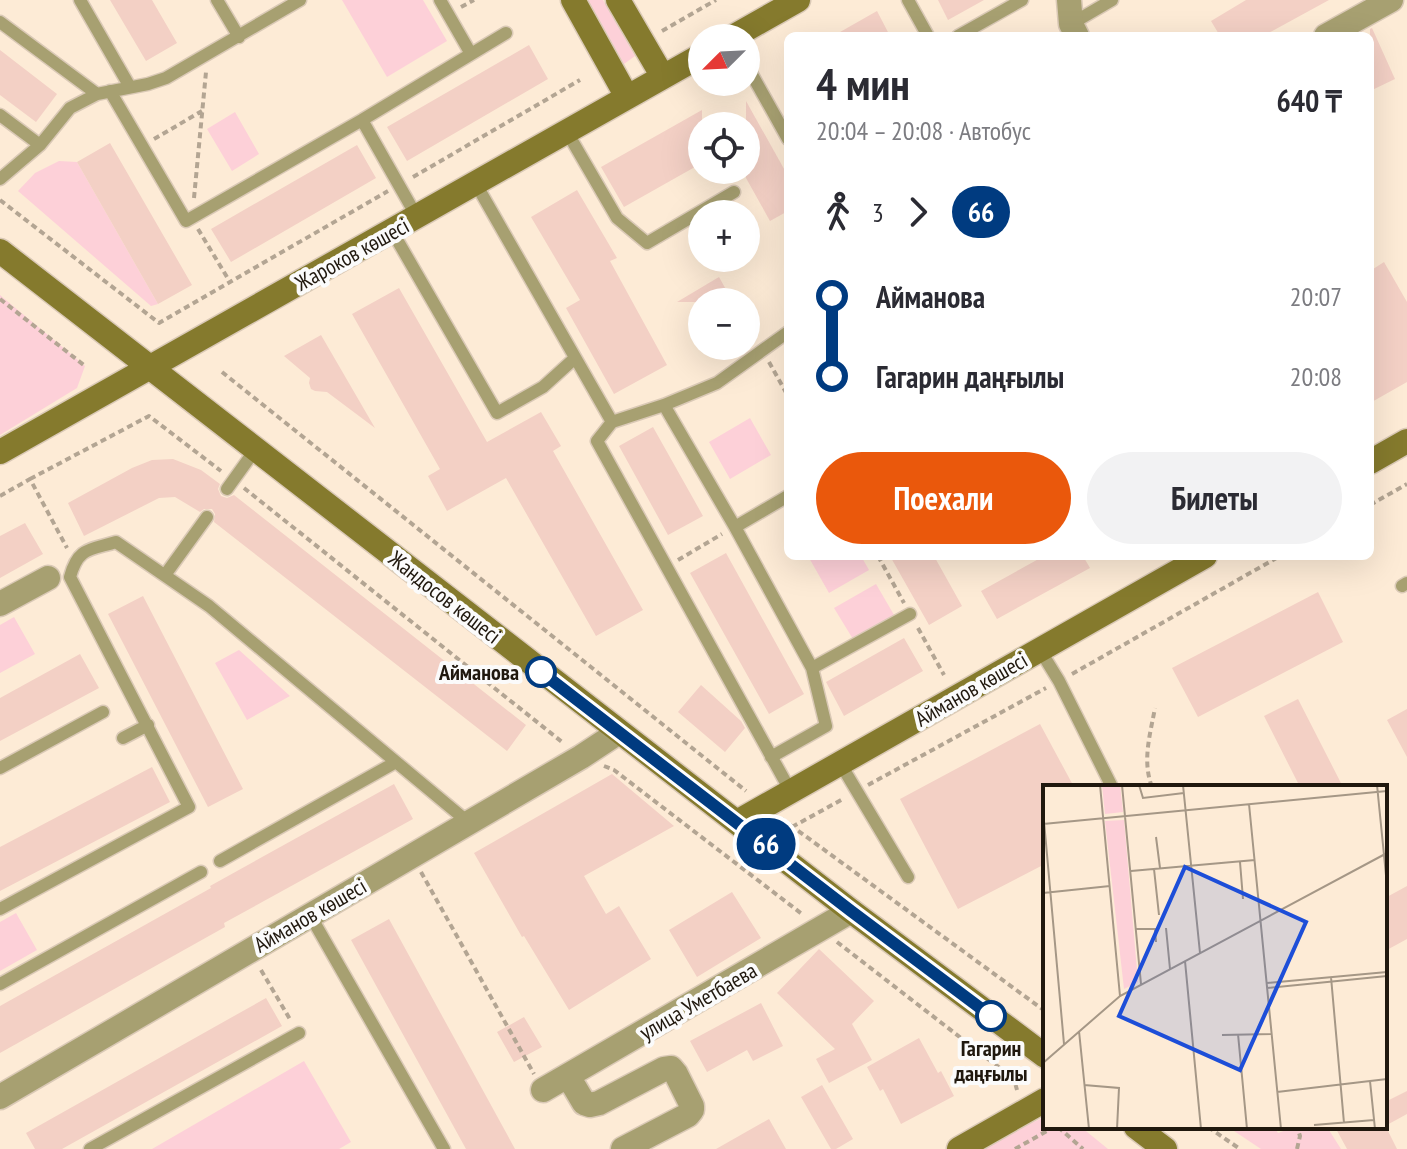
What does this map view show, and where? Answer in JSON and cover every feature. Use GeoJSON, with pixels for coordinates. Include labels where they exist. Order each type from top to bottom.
{"type":"FeatureCollection","features":[{"type":"Feature","properties":{"kind":"main road"},"geometry":{"type":"LineString","coordinates":[[573,0],[627,97]]}},
{"type":"Feature","properties":{"kind":"main road"},"geometry":{"type":"LineString","coordinates":[[618,0],[663,77]]}},
{"type":"Feature","properties":{"kind":"main road"},"geometry":{"type":"LineString","coordinates":[[756,24],[798,0]]}},
{"type":"Feature","properties":{"kind":"main road","name":"Жароков көшесі"},"geometry":{"type":"LineString","coordinates":[[0,452],[688,63]]}},
{"type":"Feature","properties":{"kind":"main road","name":"Жандосов көшесі"},"geometry":{"type":"LineString","coordinates":[[0,251],[851,911],[1043,1055]]}},
{"type":"Feature","properties":{"kind":"main road"},"geometry":{"type":"LineString","coordinates":[[1374,460],[1407,441]]}},
{"type":"Feature","properties":{"kind":"main road","name":"Айманов көшесі"},"geometry":{"type":"LineString","coordinates":[[737,822],[1198,560]]}},
{"type":"Feature","properties":{"kind":"main road"},"geometry":{"type":"LineString","coordinates":[[959,1149],[1043,1101]]}},
{"type":"Feature","properties":{"kind":"main road"},"geometry":{"type":"LineString","coordinates":[[1139,1129],[1165,1149]]}},
{"type":"Feature","properties":{"kind":"street"},"geometry":{"type":"LineString","coordinates":[[1333,32],[1391,0]]}},
{"type":"Feature","properties":{"kind":"street"},"geometry":{"type":"LineString","coordinates":[[0,604],[48,578]]}},
{"type":"Feature","properties":{"kind":"street","name":"Айманов көшесі"},"geometry":{"type":"LineString","coordinates":[[0,1097],[619,732]]}},
{"type":"Feature","properties":{"kind":"street","name":"улица Уметбаева"},"geometry":{"type":"LineString","coordinates":[[543,1090],[851,911]]}},
{"type":"Feature","properties":{"kind":"street"},"geometry":{"type":"LineString","coordinates":[[568,1076],[584,1103],[590,1105],[664,1069],[671,1068],[676,1074],[692,1110],[623,1149]]}},
{"type":"Feature","properties":{"kind":"lane"},"geometry":{"type":"LineString","coordinates":[[80,0],[130,87]]}},
{"type":"Feature","properties":{"kind":"lane"},"geometry":{"type":"LineString","coordinates":[[217,0],[239,37]]}},
{"type":"Feature","properties":{"kind":"lane"},"geometry":{"type":"LineString","coordinates":[[0,179],[40,145],[70,108],[103,92],[166,78],[300,0]]}},
{"type":"Feature","properties":{"kind":"lane"},"geometry":{"type":"LineString","coordinates":[[440,0],[471,54]]}},
{"type":"Feature","properties":{"kind":"lane"},"geometry":{"type":"LineString","coordinates":[[908,0],[926,32]]}},
{"type":"Feature","properties":{"kind":"lane"},"geometry":{"type":"LineString","coordinates":[[965,32],[1022,0]]}},
{"type":"Feature","properties":{"kind":"lane"},"geometry":{"type":"LineString","coordinates":[[1072,20],[1112,0]]}},
{"type":"Feature","properties":{"kind":"lane"},"geometry":{"type":"LineString","coordinates":[[0,22],[103,92],[142,146],[186,221],[506,33]]}},
{"type":"Feature","properties":{"kind":"lane"},"geometry":{"type":"LineString","coordinates":[[760,89],[784,132]]}},
{"type":"Feature","properties":{"kind":"lane"},"geometry":{"type":"LineString","coordinates":[[0,115],[40,145]]}},
{"type":"Feature","properties":{"kind":"lane"},"geometry":{"type":"LineString","coordinates":[[362,120],[417,217]]}},
{"type":"Feature","properties":{"kind":"lane"},"geometry":{"type":"LineString","coordinates":[[567,132],[617,218],[647,243],[734,192]]}},
{"type":"Feature","properties":{"kind":"lane"},"geometry":{"type":"LineString","coordinates":[[476,184],[612,422]]}},
{"type":"Feature","properties":{"kind":"lane"},"geometry":{"type":"LineString","coordinates":[[392,231],[497,413],[543,387],[575,358]]}},
{"type":"Feature","properties":{"kind":"lane"},"geometry":{"type":"LineString","coordinates":[[784,335],[717,383],[612,422],[597,441],[791,792]]}},
{"type":"Feature","properties":{"kind":"lane"},"geometry":{"type":"LineString","coordinates":[[664,405],[812,668],[826,726],[771,757]]}},
{"type":"Feature","properties":{"kind":"lane"},"geometry":{"type":"LineString","coordinates":[[230,485],[255,450]]}},
{"type":"Feature","properties":{"kind":"lane"},"geometry":{"type":"LineString","coordinates":[[735,527],[784,498]]}},
{"type":"Feature","properties":{"kind":"lane"},"geometry":{"type":"LineString","coordinates":[[165,575],[207,517]]}},
{"type":"Feature","properties":{"kind":"lane"},"geometry":{"type":"LineString","coordinates":[[0,909],[189,807],[70,577],[74,560],[84,552],[116,542],[209,606],[468,822]]}},
{"type":"Feature","properties":{"kind":"lane"},"geometry":{"type":"LineString","coordinates":[[812,668],[910,614]]}},
{"type":"Feature","properties":{"kind":"lane"},"geometry":{"type":"LineString","coordinates":[[1040,650],[1111,785]]}},
{"type":"Feature","properties":{"kind":"lane"},"geometry":{"type":"LineString","coordinates":[[0,768],[103,712]]}},
{"type":"Feature","properties":{"kind":"lane"},"geometry":{"type":"LineString","coordinates":[[123,738],[148,725]]}},
{"type":"Feature","properties":{"kind":"lane"},"geometry":{"type":"LineString","coordinates":[[220,861],[396,762]]}},
{"type":"Feature","properties":{"kind":"lane"},"geometry":{"type":"LineString","coordinates":[[840,763],[908,877]]}},
{"type":"Feature","properties":{"kind":"lane"},"geometry":{"type":"LineString","coordinates":[[0,984],[201,872]]}},
{"type":"Feature","properties":{"kind":"lane"},"geometry":{"type":"LineString","coordinates":[[310,915],[444,1149]]}},
{"type":"Feature","properties":{"kind":"lane"},"geometry":{"type":"LineString","coordinates":[[90,1149],[299,1033]]}},
{"type":"Feature","properties":{"kind":"path"},"geometry":{"type":"LineString","coordinates":[[653,36],[716,0]]}},
{"type":"Feature","properties":{"kind":"path"},"geometry":{"type":"LineString","coordinates":[[207,54],[192,218],[230,282]]}},
{"type":"Feature","properties":{"kind":"path"},"geometry":{"type":"LineString","coordinates":[[0,200],[159,323],[580,80]]}},
{"type":"Feature","properties":{"kind":"path"},"geometry":{"type":"LineString","coordinates":[[142,146],[202,111]]}},
{"type":"Feature","properties":{"kind":"path"},"geometry":{"type":"LineString","coordinates":[[0,299],[85,366]]}},
{"type":"Feature","properties":{"kind":"path"},"geometry":{"type":"LineString","coordinates":[[762,350],[784,389]]}},
{"type":"Feature","properties":{"kind":"path"},"geometry":{"type":"LineString","coordinates":[[222,372],[750,794]]}},
{"type":"Feature","properties":{"kind":"path"},"geometry":{"type":"LineString","coordinates":[[0,496],[149,416],[230,485],[581,757]]}},
{"type":"Feature","properties":{"kind":"path"},"geometry":{"type":"LineString","coordinates":[[30,479],[74,560]]}},
{"type":"Feature","properties":{"kind":"path"},"geometry":{"type":"LineString","coordinates":[[1374,503],[1407,484]]}},
{"type":"Feature","properties":{"kind":"path"},"geometry":{"type":"LineString","coordinates":[[667,567],[735,527]]}},
{"type":"Feature","properties":{"kind":"path"},"geometry":{"type":"LineString","coordinates":[[792,827],[1273,560]]}},
{"type":"Feature","properties":{"kind":"path"},"geometry":{"type":"LineString","coordinates":[[1151,785],[1147,754],[1155,708]]}},
{"type":"Feature","properties":{"kind":"path"},"geometry":{"type":"LineString","coordinates":[[781,819],[1043,1010]]}},
{"type":"Feature","properties":{"kind":"path"},"geometry":{"type":"LineString","coordinates":[[412,855],[543,1090]]}},
{"type":"Feature","properties":{"kind":"path"},"geometry":{"type":"LineString","coordinates":[[250,950],[299,1033]]}},
{"type":"Feature","properties":{"kind":"path"},"geometry":{"type":"LineString","coordinates":[[1015,1149],[1052,1129]]}},
{"type":"Feature","properties":{"kind":"path"},"geometry":{"type":"LineString","coordinates":[[1058,1129],[1083,1149]]}},
{"type":"Feature","properties":{"kind":"path"},"geometry":{"type":"LineString","coordinates":[[1211,1129],[1240,1149]]}},
{"type":"Feature","properties":{"kind":"path"},"geometry":{"type":"LineString","coordinates":[[1297,1149],[1300,1136],[1298,1129]]}},
{"type":"Feature","properties":{"kind":"shaded area"},"geometry":{"type":"Polygon","coordinates":[[[342,0],[423,0],[447,41],[387,77],[342,0]]]}},
{"type":"Feature","properties":{"kind":"shaded area"},"geometry":{"type":"Polygon","coordinates":[[[588,0],[603,0],[635,56],[624,64],[588,0]]]}},
{"type":"Feature","properties":{"kind":"shaded area"},"geometry":{"type":"Polygon","coordinates":[[[235,112],[259,154],[232,171],[207,129],[235,112]]]}},
{"type":"Feature","properties":{"kind":"shaded area"},"geometry":{"type":"Polygon","coordinates":[[[59,161],[77,162],[158,304],[151,306],[18,191],[35,173],[59,161]]]}},
{"type":"Feature","properties":{"kind":"shaded area"},"geometry":{"type":"Polygon","coordinates":[[[0,295],[85,366],[77,388],[0,435],[0,295]]]}},
{"type":"Feature","properties":{"kind":"shaded area"},"geometry":{"type":"Polygon","coordinates":[[[750,418],[771,455],[730,479],[709,442],[750,418]]]}},
{"type":"Feature","properties":{"kind":"shaded area"},"geometry":{"type":"Polygon","coordinates":[[[810,560],[863,560],[869,570],[829,593],[810,560]]]}},
{"type":"Feature","properties":{"kind":"shaded area"},"geometry":{"type":"Polygon","coordinates":[[[876,584],[897,620],[856,644],[834,608],[876,584]]]}},
{"type":"Feature","properties":{"kind":"shaded area"},"geometry":{"type":"Polygon","coordinates":[[[14,617],[35,654],[0,673],[0,625],[14,617]]]}},
{"type":"Feature","properties":{"kind":"shaded area"},"geometry":{"type":"Polygon","coordinates":[[[239,650],[290,696],[247,720],[215,663],[239,650]]]}},
{"type":"Feature","properties":{"kind":"shaded area"},"geometry":{"type":"Polygon","coordinates":[[[16,913],[37,950],[0,971],[0,922],[16,913]]]}},
{"type":"Feature","properties":{"kind":"shaded area"},"geometry":{"type":"Polygon","coordinates":[[[304,1061],[351,1142],[339,1149],[152,1149],[304,1061]]]}},
{"type":"Feature","properties":{"kind":"shaded area"},"geometry":{"type":"Polygon","coordinates":[[[1043,1118],[1043,1129],[1083,1129],[1108,1149],[984,1149],[1043,1118]]]}},
{"type":"Feature","properties":{"kind":"shaded area"},"geometry":{"type":"Polygon","coordinates":[[[1231,1129],[1275,1129],[1278,1133],[1289,1129],[1328,1129],[1341,1149],[1261,1149],[1231,1129]]]}},
{"type":"Feature","properties":{"kind":"building"},"geometry":{"type":"Polygon","coordinates":[[[110,0],[152,0],[177,43],[146,61],[110,0]]]}},
{"type":"Feature","properties":{"kind":"building"},"geometry":{"type":"Polygon","coordinates":[[[938,0],[984,0],[948,20],[938,0]]]}},
{"type":"Feature","properties":{"kind":"building"},"geometry":{"type":"Polygon","coordinates":[[[1246,0],[1329,0],[1270,32],[1218,32],[1211,21],[1246,0]]]}},
{"type":"Feature","properties":{"kind":"building"},"geometry":{"type":"Polygon","coordinates":[[[877,11],[888,32],[840,32],[877,11]]]}},
{"type":"Feature","properties":{"kind":"building"},"geometry":{"type":"Polygon","coordinates":[[[1374,32],[1395,79],[1374,89],[1374,32]]]}},
{"type":"Feature","properties":{"kind":"building"},"geometry":{"type":"Polygon","coordinates":[[[529,45],[548,79],[407,161],[387,127],[529,45]]]}},
{"type":"Feature","properties":{"kind":"building"},"geometry":{"type":"Polygon","coordinates":[[[0,50],[57,94],[36,122],[0,95],[0,50]]]}},
{"type":"Feature","properties":{"kind":"building"},"geometry":{"type":"Polygon","coordinates":[[[688,118],[688,171],[624,207],[601,167],[688,118]]]}},
{"type":"Feature","properties":{"kind":"building"},"geometry":{"type":"Polygon","coordinates":[[[760,126],[784,169],[784,213],[770,221],[749,184],[760,184],[760,126]]]}},
{"type":"Feature","properties":{"kind":"building"},"geometry":{"type":"Polygon","coordinates":[[[110,143],[192,285],[158,304],[77,162],[110,143]]]}},
{"type":"Feature","properties":{"kind":"building"},"geometry":{"type":"Polygon","coordinates":[[[357,145],[376,178],[231,262],[211,229],[357,145]]]}},
{"type":"Feature","properties":{"kind":"building"},"geometry":{"type":"Polygon","coordinates":[[[577,190],[617,258],[610,261],[667,365],[614,394],[566,308],[580,300],[531,217],[577,190]]]}},
{"type":"Feature","properties":{"kind":"building"},"geometry":{"type":"Polygon","coordinates":[[[1384,262],[1407,302],[1407,382],[1374,401],[1374,268],[1384,262]]]}},
{"type":"Feature","properties":{"kind":"building"},"geometry":{"type":"Polygon","coordinates":[[[719,277],[725,288],[701,288],[719,277]]]}},
{"type":"Feature","properties":{"kind":"building"},"geometry":{"type":"Polygon","coordinates":[[[399,288],[487,442],[541,412],[561,446],[553,451],[643,610],[596,636],[506,478],[447,511],[428,476],[440,469],[352,314],[399,288]]]}},
{"type":"Feature","properties":{"kind":"building"},"geometry":{"type":"Polygon","coordinates":[[[321,335],[375,428],[327,392],[311,389],[310,378],[284,356],[321,335]]]}},
{"type":"Feature","properties":{"kind":"building"},"geometry":{"type":"Polygon","coordinates":[[[653,427],[703,516],[668,535],[619,446],[653,427]]]}},
{"type":"Feature","properties":{"kind":"building"},"geometry":{"type":"Polygon","coordinates":[[[173,459],[201,470],[220,484],[218,489],[221,496],[227,498],[234,495],[526,725],[507,751],[214,522],[212,509],[200,512],[175,497],[159,498],[84,536],[68,503],[132,468],[152,460],[173,459]]]}},
{"type":"Feature","properties":{"kind":"building"},"geometry":{"type":"Polygon","coordinates":[[[25,523],[43,554],[0,578],[0,536],[25,523]]]}},
{"type":"Feature","properties":{"kind":"building"},"geometry":{"type":"Polygon","coordinates":[[[726,553],[804,694],[769,714],[690,573],[726,553]]]}},
{"type":"Feature","properties":{"kind":"building"},"geometry":{"type":"Polygon","coordinates":[[[892,560],[936,560],[962,606],[929,625],[892,560]]]}},
{"type":"Feature","properties":{"kind":"building"},"geometry":{"type":"Polygon","coordinates":[[[1037,560],[1085,560],[1090,568],[997,619],[981,591],[1037,560]]]}},
{"type":"Feature","properties":{"kind":"building"},"geometry":{"type":"Polygon","coordinates":[[[1318,592],[1343,642],[1198,717],[1172,668],[1318,592]]]}},
{"type":"Feature","properties":{"kind":"building"},"geometry":{"type":"Polygon","coordinates":[[[143,596],[243,789],[208,807],[108,614],[143,596]]]}},
{"type":"Feature","properties":{"kind":"building"},"geometry":{"type":"Polygon","coordinates":[[[904,638],[923,671],[844,716],[826,682],[904,638]]]}},
{"type":"Feature","properties":{"kind":"building"},"geometry":{"type":"Polygon","coordinates":[[[80,654],[99,688],[0,741],[0,698],[80,654]]]}},
{"type":"Feature","properties":{"kind":"building"},"geometry":{"type":"Polygon","coordinates":[[[701,685],[745,728],[725,752],[678,712],[701,685]]]}},
{"type":"Feature","properties":{"kind":"building"},"geometry":{"type":"Polygon","coordinates":[[[1298,699],[1342,785],[1299,785],[1264,716],[1298,699]]]}},
{"type":"Feature","properties":{"kind":"building"},"geometry":{"type":"Polygon","coordinates":[[[1407,709],[1407,757],[1387,720],[1407,709]]]}},
{"type":"Feature","properties":{"kind":"building"},"geometry":{"type":"Polygon","coordinates":[[[1040,724],[1073,785],[1043,785],[1043,865],[958,909],[900,799],[1040,724]]]}},
{"type":"Feature","properties":{"kind":"building"},"geometry":{"type":"Polygon","coordinates":[[[152,767],[170,802],[0,891],[0,847],[152,767]]]}},
{"type":"Feature","properties":{"kind":"building"},"geometry":{"type":"Polygon","coordinates":[[[612,774],[674,826],[584,876],[606,914],[619,906],[651,959],[569,1010],[522,937],[474,853],[612,774]]]}},
{"type":"Feature","properties":{"kind":"building"},"geometry":{"type":"Polygon","coordinates":[[[394,784],[413,819],[224,923],[225,927],[0,1053],[0,1006],[394,784]]]}},
{"type":"Feature","properties":{"kind":"building"},"geometry":{"type":"Polygon","coordinates":[[[1407,886],[1407,939],[1387,950],[1387,897],[1407,886]]]}},
{"type":"Feature","properties":{"kind":"building"},"geometry":{"type":"Polygon","coordinates":[[[732,892],[761,938],[697,977],[669,930],[732,892]]]}},
{"type":"Feature","properties":{"kind":"building"},"geometry":{"type":"Polygon","coordinates":[[[389,919],[515,1149],[466,1149],[351,940],[389,919]]]}},
{"type":"Feature","properties":{"kind":"building"},"geometry":{"type":"Polygon","coordinates":[[[819,949],[874,1001],[852,1024],[872,1060],[829,1083],[816,1059],[835,1049],[777,993],[819,949]]]}},
{"type":"Feature","properties":{"kind":"building"},"geometry":{"type":"Polygon","coordinates":[[[266,998],[282,1026],[62,1149],[35,1149],[26,1133],[266,998]]]}},
{"type":"Feature","properties":{"kind":"building"},"geometry":{"type":"Polygon","coordinates":[[[761,1003],[783,1046],[753,1061],[747,1050],[707,1072],[690,1041],[761,1003]]]}},
{"type":"Feature","properties":{"kind":"building"},"geometry":{"type":"Polygon","coordinates":[[[524,1017],[542,1047],[514,1062],[497,1032],[524,1017]]]}},
{"type":"Feature","properties":{"kind":"building"},"geometry":{"type":"Polygon","coordinates":[[[919,1038],[954,1096],[901,1124],[883,1089],[880,1091],[867,1067],[919,1038]]]}},
{"type":"Feature","properties":{"kind":"building"},"geometry":{"type":"Polygon","coordinates":[[[822,1085],[853,1139],[836,1149],[831,1149],[801,1097],[822,1085]]]}},
{"type":"Feature","properties":{"kind":"building"},"geometry":{"type":"Polygon","coordinates":[[[1407,1091],[1407,1114],[1387,1125],[1387,1101],[1407,1091]]]}},
{"type":"Feature","properties":{"kind":"building"},"geometry":{"type":"Polygon","coordinates":[[[769,1119],[786,1149],[716,1149],[769,1119]]]}},
{"type":"Feature","properties":{"kind":"building"},"geometry":{"type":"Polygon","coordinates":[[[1336,1129],[1387,1129],[1397,1149],[1347,1149],[1336,1129]]]}},
{"type":"Feature","properties":{"kind":"bus line","name":"66"},"geometry":{"type":"LineString","coordinates":[[541,672],[991,1016]]}},
{"type":"Feature","properties":{"kind":"place","name":"Айманова"},"geometry":{"type":"Point","coordinates":[541,672]}},
{"type":"Feature","properties":{"kind":"place","name":"Гагарин даңғылы"},"geometry":{"type":"Point","coordinates":[991,1016]}}]}
